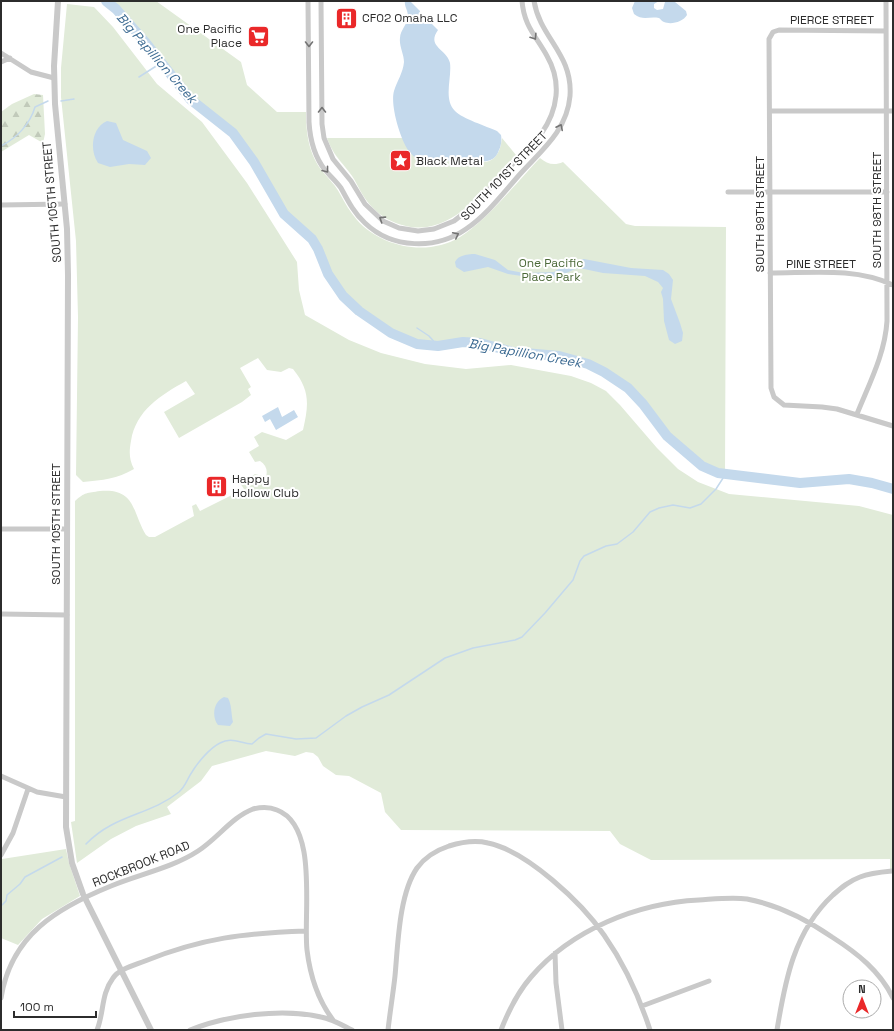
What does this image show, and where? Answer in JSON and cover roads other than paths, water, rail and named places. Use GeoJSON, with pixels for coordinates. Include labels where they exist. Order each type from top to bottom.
{"type":"FeatureCollection","features":[{"type":"Feature","properties":{"kind":"street","name":"SOUTH 105TH STREET"},"geometry":{"type":"LineString","coordinates":[[58,1],[54,78],[56,122],[65,204],[68,276],[66,828],[70,853],[85,898],[151,1030]]}},
{"type":"Feature","properties":{"kind":"street","name":"SOUTH 101ST STREET"},"geometry":{"type":"LineString","coordinates":[[308,1],[309,122],[311,141],[317,157],[324,168],[339,185],[355,212],[365,223],[391,239],[419,244],[444,240],[460,233],[473,224],[551,142],[562,125],[570,95],[568,73],[558,48],[541,23],[534,1]]}},
{"type":"Feature","properties":{"kind":"street","name":"SOUTH 101ST STREET"},"geometry":{"type":"LineString","coordinates":[[322,1],[322,124],[327,147],[333,159],[347,175],[360,197],[374,214],[393,226],[418,231],[446,226],[464,214],[541,134],[550,119],[557,94],[555,76],[547,55],[529,29],[525,18],[522,1]]}},
{"type":"Feature","properties":{"kind":"street","name":"SOUTH 98TH STREET"},"geometry":{"type":"LineString","coordinates":[[857,414],[885,340],[887,282],[886,1]]}},
{"type":"Feature","properties":{"kind":"street","name":"PIERCE STREET"},"geometry":{"type":"LineString","coordinates":[[779,30],[886,31]]}},
{"type":"Feature","properties":{"kind":"street","name":"SOUTH 99TH STREET"},"geometry":{"type":"LineString","coordinates":[[779,30],[773,32],[769,39],[771,388],[777,401],[790,406],[822,407],[857,414]]}},
{"type":"Feature","properties":{"kind":"street"},"geometry":{"type":"LineString","coordinates":[[1,52],[31,72],[54,78]]}},
{"type":"Feature","properties":{"kind":"street"},"geometry":{"type":"LineString","coordinates":[[1,62],[10,58]]}},
{"type":"Feature","properties":{"kind":"street"},"geometry":{"type":"LineString","coordinates":[[770,111],[893,111]]}},
{"type":"Feature","properties":{"kind":"street"},"geometry":{"type":"LineString","coordinates":[[728,192],[887,192]]}},
{"type":"Feature","properties":{"kind":"street"},"geometry":{"type":"LineString","coordinates":[[1,205],[65,204]]}},
{"type":"Feature","properties":{"kind":"street","name":"PINE STREET"},"geometry":{"type":"LineString","coordinates":[[770,273],[856,273],[871,276],[893,285]]}},
{"type":"Feature","properties":{"kind":"street"},"geometry":{"type":"LineString","coordinates":[[857,414],[893,426]]}},
{"type":"Feature","properties":{"kind":"street"},"geometry":{"type":"LineString","coordinates":[[1,529],[67,529]]}},
{"type":"Feature","properties":{"kind":"street"},"geometry":{"type":"LineString","coordinates":[[1,614],[66,615]]}},
{"type":"Feature","properties":{"kind":"street"},"geometry":{"type":"LineString","coordinates":[[1,776],[28,789],[45,794],[66,797]]}},
{"type":"Feature","properties":{"kind":"street"},"geometry":{"type":"LineString","coordinates":[[1,855],[16,827],[28,789]]}},
{"type":"Feature","properties":{"kind":"street","name":"ROCKBROOK ROAD"},"geometry":{"type":"LineString","coordinates":[[1,998],[4,980],[11,963],[27,938],[47,920],[85,898],[119,882],[188,856],[211,842],[243,815],[260,808],[279,811],[294,822],[300,834],[305,856],[306,931],[308,952],[314,979],[326,1010],[333,1020]]}},
{"type":"Feature","properties":{"kind":"street"},"geometry":{"type":"LineString","coordinates":[[388,1030],[405,898],[415,872],[426,858],[437,851],[454,844],[481,842],[505,849],[542,872],[573,899],[598,927],[626,970],[642,1006],[650,1030]]}},
{"type":"Feature","properties":{"kind":"street"},"geometry":{"type":"LineString","coordinates":[[777,1030],[788,971],[796,949],[810,922],[822,905],[846,884],[864,875],[893,871]]}},
{"type":"Feature","properties":{"kind":"street"},"geometry":{"type":"LineString","coordinates":[[501,1030],[526,983],[555,953],[572,941],[598,927],[640,910],[682,901],[728,898],[746,899],[774,906],[810,922],[863,959],[881,978],[893,998]]}},
{"type":"Feature","properties":{"kind":"street"},"geometry":{"type":"LineString","coordinates":[[97,1030],[105,993],[113,978],[122,971],[180,948],[214,939],[253,933],[306,931]]}},
{"type":"Feature","properties":{"kind":"street"},"geometry":{"type":"LineString","coordinates":[[555,953],[556,983],[562,1030]]}},
{"type":"Feature","properties":{"kind":"street"},"geometry":{"type":"LineString","coordinates":[[642,1006],[710,981]]}},
{"type":"Feature","properties":{"kind":"street"},"geometry":{"type":"LineString","coordinates":[[190,1030],[230,1019],[274,1014],[309,1015],[333,1020],[352,1030]]}},
{"type":"Feature","properties":{"kind":"water"},"geometry":{"type":"Polygon","coordinates":[[[405,1],[410,1],[420,11],[419,17],[421,21],[426,24],[431,23],[438,30],[434,40],[438,48],[445,54],[450,63],[449,101],[451,106],[463,117],[497,131],[501,135],[500,148],[493,159],[488,161],[455,159],[427,162],[414,156],[405,145],[396,121],[393,97],[404,62],[400,35],[408,19],[405,1]]]}},
{"type":"Feature","properties":{"kind":"water"},"geometry":{"type":"Polygon","coordinates":[[[635,1],[659,1],[654,4],[654,8],[657,10],[663,9],[665,2],[675,2],[686,11],[687,15],[680,21],[670,23],[663,22],[659,18],[643,18],[634,14],[632,8],[635,1]]]}},
{"type":"Feature","properties":{"kind":"water"},"geometry":{"type":"Polygon","coordinates":[[[107,121],[116,123],[123,140],[147,151],[151,158],[145,165],[129,164],[110,167],[98,163],[95,158],[93,146],[95,133],[102,124],[107,121]]]}},
{"type":"Feature","properties":{"kind":"water"},"geometry":{"type":"Polygon","coordinates":[[[475,254],[495,260],[508,270],[524,273],[554,272],[569,261],[584,259],[631,268],[663,270],[669,274],[673,280],[671,299],[683,333],[682,341],[675,344],[669,340],[664,321],[663,299],[661,292],[663,288],[658,282],[645,276],[575,269],[558,277],[542,279],[508,274],[488,267],[464,272],[456,267],[455,262],[458,258],[461,256],[475,254]]]}},
{"type":"Feature","properties":{"kind":"water"},"geometry":{"type":"Polygon","coordinates":[[[278,407],[282,417],[294,410],[298,417],[276,430],[270,419],[265,422],[262,416],[278,407]]]}},
{"type":"Feature","properties":{"kind":"water"},"geometry":{"type":"Polygon","coordinates":[[[224,697],[228,698],[230,704],[233,722],[230,726],[218,725],[214,713],[216,705],[224,697]]]}},
{"type":"Feature","properties":{"kind":"waterway","name":"Big Papillion Creek"},"geometry":{"type":"LineString","coordinates":[[106,1],[116,9],[146,43],[190,99],[233,133],[254,162],[284,214],[312,239],[318,249],[328,274],[343,296],[359,311],[391,333],[417,344],[438,346],[463,342],[480,343],[513,352],[559,356],[588,364],[604,372],[628,388],[643,404],[667,436],[702,466],[718,473],[800,483],[849,479],[893,489]]}},
{"type":"Feature","properties":{"kind":"waterway"},"geometry":{"type":"LineString","coordinates":[[139,77],[161,63]]}},
{"type":"Feature","properties":{"kind":"waterway"},"geometry":{"type":"LineString","coordinates":[[61,101],[74,99]]}},
{"type":"Feature","properties":{"kind":"waterway"},"geometry":{"type":"LineString","coordinates":[[1,146],[7,143],[22,130],[30,119],[35,107],[48,101]]}},
{"type":"Feature","properties":{"kind":"waterway"},"geometry":{"type":"LineString","coordinates":[[417,328],[429,336],[438,346]]}},
{"type":"Feature","properties":{"kind":"waterway"},"geometry":{"type":"LineString","coordinates":[[86,844],[97,834],[109,827],[156,806],[179,792],[208,752],[224,741],[232,740],[252,744],[266,734],[296,739],[316,738],[346,716],[389,695],[445,658],[473,648],[515,640],[522,637],[573,580],[580,561],[584,556],[606,546],[617,544],[633,532],[650,512],[659,508],[673,505],[690,508],[701,504],[716,489],[725,475]]}},
{"type":"Feature","properties":{"kind":"waterway"},"geometry":{"type":"LineString","coordinates":[[1,906],[6,901],[7,895],[20,884],[25,877],[62,857]]}},
{"type":"Feature","properties":{"kind":"place","name":"CF02 Omaha LLC"},"geometry":{"type":"Point","coordinates":[347,18]}},
{"type":"Feature","properties":{"kind":"place","name":"One Pacific Place"},"geometry":{"type":"Point","coordinates":[258,36]}},
{"type":"Feature","properties":{"kind":"place","name":"Black Metal"},"geometry":{"type":"Point","coordinates":[401,161]}},
{"type":"Feature","properties":{"kind":"place","name":"Happy Hollow Club"},"geometry":{"type":"Point","coordinates":[217,486]}},
{"type":"Feature","properties":{"kind":"park label","name":"One Pacific Place Park"},"geometry":{"type":"Point","coordinates":[551,270]}}]}
